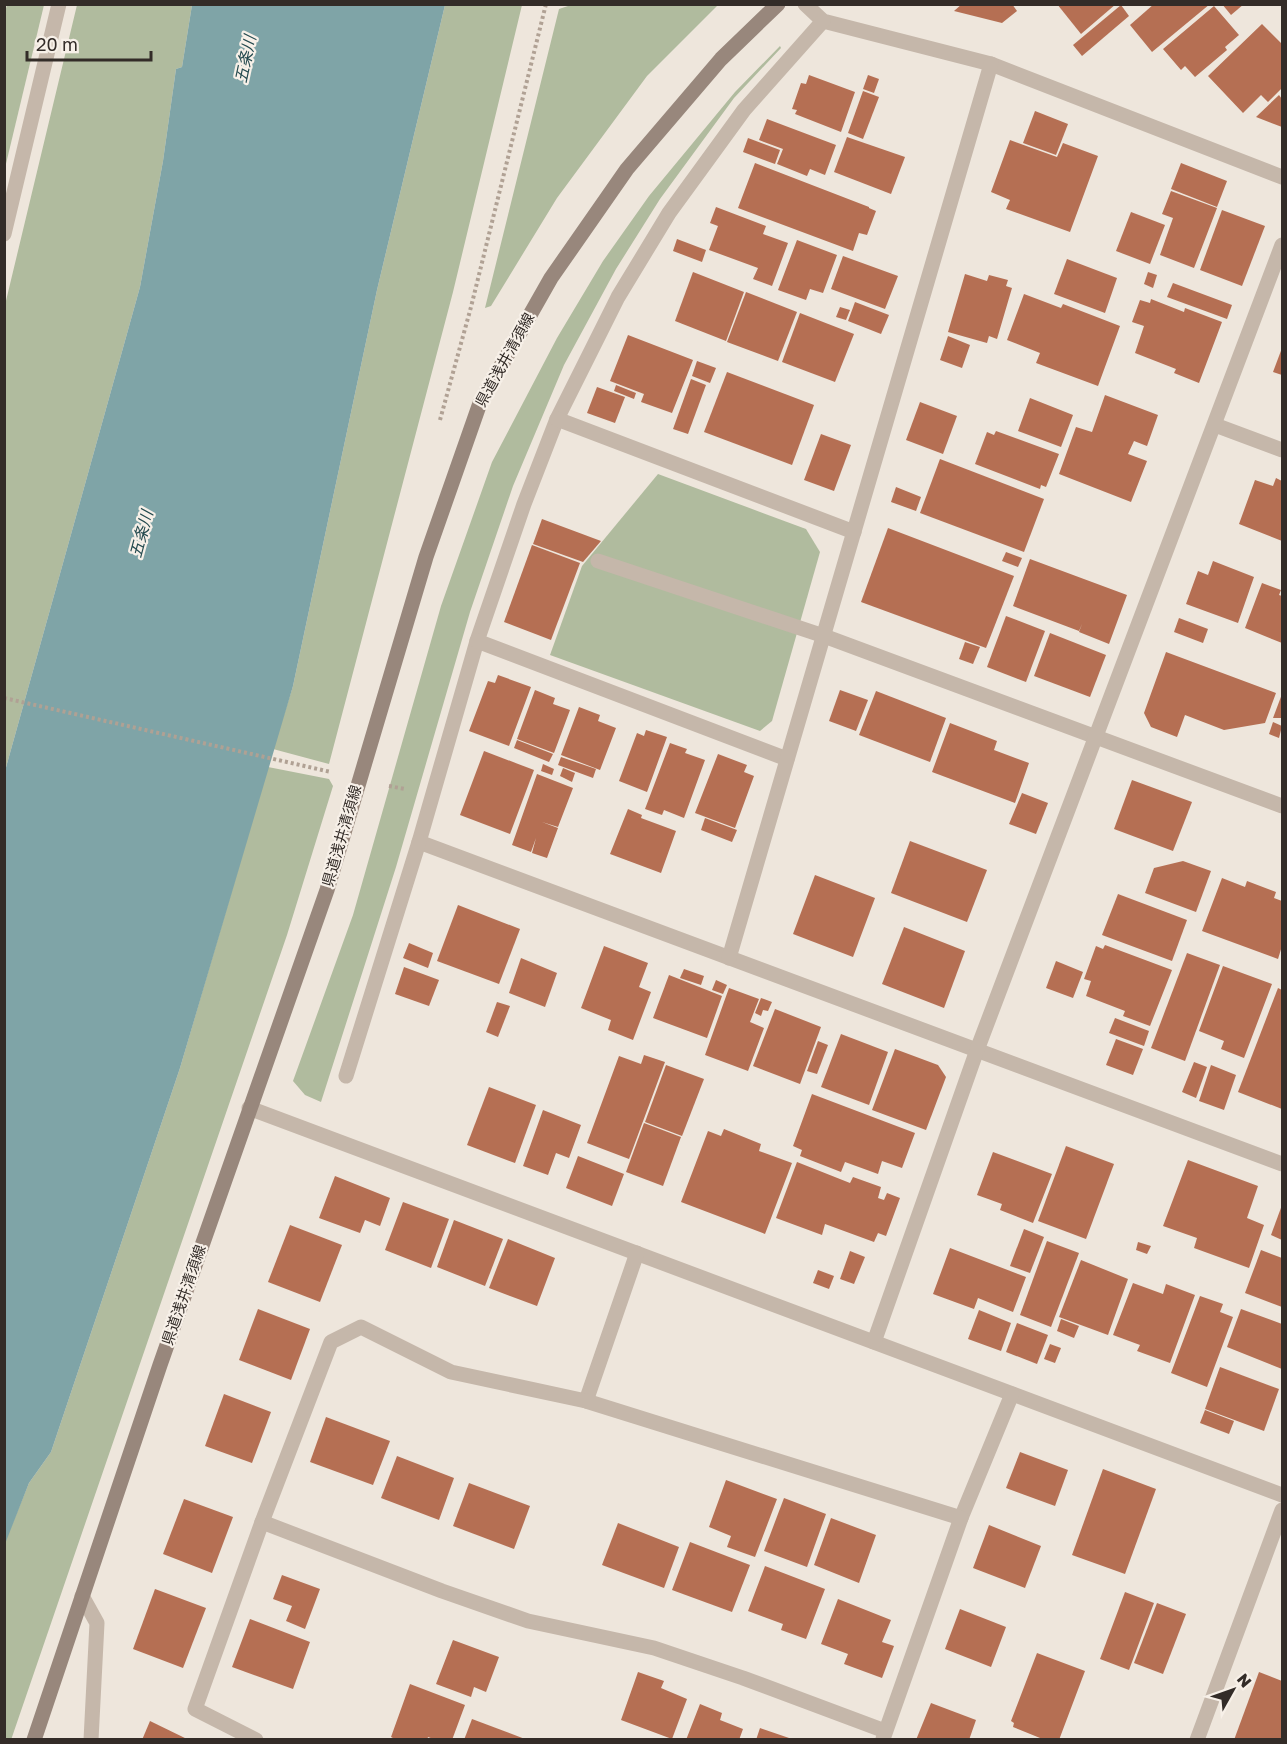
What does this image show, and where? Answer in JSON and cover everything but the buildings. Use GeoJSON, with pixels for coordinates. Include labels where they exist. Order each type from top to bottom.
{"type":"FeatureCollection","features":[{"type":"Feature","properties":{"kind":"main road","name":"県道浅井清須線"},"geometry":{"type":"LineString","coordinates":[[34,1740],[160,1365],[327,890],[426,557],[480,404],[551,278],[627,169],[721,59],[778,4]]}},
{"type":"Feature","properties":{"kind":"street"},"geometry":{"type":"LineString","coordinates":[[4,234],[59,4]]}},
{"type":"Feature","properties":{"kind":"street"},"geometry":{"type":"LineString","coordinates":[[805,4],[823,21],[992,64],[1282,177]]}},
{"type":"Feature","properties":{"kind":"street"},"geometry":{"type":"LineString","coordinates":[[346,1076],[419,842],[477,641],[524,504],[557,419],[618,297],[669,213],[744,110],[823,21]]}},
{"type":"Feature","properties":{"kind":"street"},"geometry":{"type":"LineString","coordinates":[[729,957],[992,64]]}},
{"type":"Feature","properties":{"kind":"street"},"geometry":{"type":"LineString","coordinates":[[874,1342],[977,1050],[1282,245]]}},
{"type":"Feature","properties":{"kind":"street"},"geometry":{"type":"LineString","coordinates":[[557,419],[854,532]]}},
{"type":"Feature","properties":{"kind":"street"},"geometry":{"type":"LineString","coordinates":[[1215,425],[1282,450]]}},
{"type":"Feature","properties":{"kind":"street"},"geometry":{"type":"LineString","coordinates":[[598,561],[824,636],[1282,806]]}},
{"type":"Feature","properties":{"kind":"street"},"geometry":{"type":"LineString","coordinates":[[477,641],[787,759]]}},
{"type":"Feature","properties":{"kind":"street"},"geometry":{"type":"LineString","coordinates":[[419,842],[1282,1164]]}},
{"type":"Feature","properties":{"kind":"street"},"geometry":{"type":"LineString","coordinates":[[249,1108],[1282,1495]]}},
{"type":"Feature","properties":{"kind":"street"},"geometry":{"type":"LineString","coordinates":[[586,1401],[637,1253]]}},
{"type":"Feature","properties":{"kind":"street"},"geometry":{"type":"LineString","coordinates":[[256,1740],[195,1709],[262,1522],[331,1342],[361,1327],[451,1372],[586,1401],[961,1518]]}},
{"type":"Feature","properties":{"kind":"street"},"geometry":{"type":"LineString","coordinates":[[262,1522],[442,1591],[528,1621],[654,1648],[743,1678],[884,1735],[961,1518],[1012,1394]]}},
{"type":"Feature","properties":{"kind":"street"},"geometry":{"type":"LineString","coordinates":[[1197,1740],[1282,1510]]}},
{"type":"Feature","properties":{"kind":"street"},"geometry":{"type":"LineString","coordinates":[[82,1596],[97,1623],[91,1740]]}},
{"type":"Feature","properties":{"kind":"path"},"geometry":{"type":"LineString","coordinates":[[438,427],[471,307],[546,4]]}},
{"type":"Feature","properties":{"kind":"path"},"geometry":{"type":"LineString","coordinates":[[4,698],[331,772]]}},
{"type":"Feature","properties":{"kind":"green space"},"geometry":{"type":"Polygon","coordinates":[[[574,4],[718,5],[647,76],[557,198],[491,306],[485,308],[559,9],[574,4]]]}},
{"type":"Feature","properties":{"kind":"green space"},"geometry":{"type":"Polygon","coordinates":[[[7,5],[44,5],[5,168],[4,15],[7,5]]]}},
{"type":"Feature","properties":{"kind":"green space"},"geometry":{"type":"Polygon","coordinates":[[[77,5],[192,5],[182,67],[176,69],[163,161],[140,287],[5,771],[5,305],[77,5]]]}},
{"type":"Feature","properties":{"kind":"green space"},"geometry":{"type":"Polygon","coordinates":[[[445,5],[522,5],[453,292],[329,764],[273,749],[293,686],[377,290],[445,5]]]}},
{"type":"Feature","properties":{"kind":"green space"},"geometry":{"type":"Polygon","coordinates":[[[780,46],[781,48],[734,98],[660,199],[616,269],[564,365],[513,486],[470,612],[396,867],[321,1102],[305,1095],[293,1081],[353,915],[441,606],[492,462],[557,338],[603,261],[649,196],[735,92],[780,46]]]}},
{"type":"Feature","properties":{"kind":"green space"},"geometry":{"type":"Polygon","coordinates":[[[658,474],[806,529],[820,552],[772,721],[760,731],[550,655],[582,566],[658,474]]]}},
{"type":"Feature","properties":{"kind":"green space"},"geometry":{"type":"Polygon","coordinates":[[[268,767],[329,779],[333,786],[287,935],[11,1740],[4,1739],[4,1544],[29,1483],[51,1452],[180,1068],[268,767]]]}},
{"type":"Feature","properties":{"kind":"water","name":"五条川"},"geometry":{"type":"Polygon","coordinates":[[[192,5],[445,5],[377,290],[293,686],[180,1068],[51,1452],[29,1483],[5,1544],[5,771],[140,287],[163,161],[176,69],[182,67],[192,5]]]}}]}
